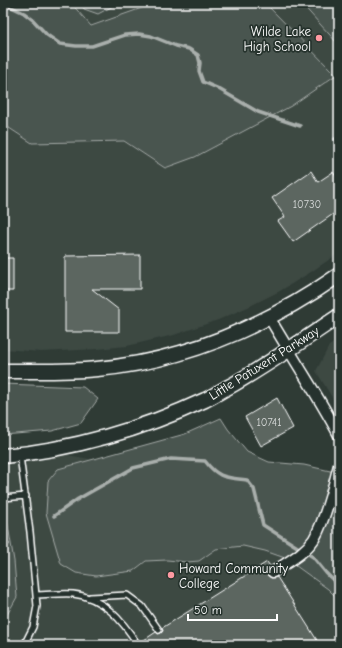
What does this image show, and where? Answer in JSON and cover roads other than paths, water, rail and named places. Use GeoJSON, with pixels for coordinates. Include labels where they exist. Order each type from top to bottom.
{"type":"FeatureCollection","features":[{"type":"Feature","properties":{"kind":"main road"},"geometry":{"type":"LineString","coordinates":[[3,371],[99,369],[146,361],[188,351],[227,338],[269,317],[304,298],[339,275]]}},
{"type":"Feature","properties":{"kind":"main road","name":"Little Patuxent Parkway"},"geometry":{"type":"LineString","coordinates":[[3,456],[76,444],[120,432],[164,417],[206,400],[250,375],[339,316]]}},
{"type":"Feature","properties":{"kind":"street"},"geometry":{"type":"LineString","coordinates":[[269,317],[323,405],[339,435]]}},
{"type":"Feature","properties":{"kind":"street"},"geometry":{"type":"LineString","coordinates":[[275,570],[295,558],[314,539],[324,514],[339,465]]}},
{"type":"Feature","properties":{"kind":"lane"},"geometry":{"type":"LineString","coordinates":[[20,454],[26,496],[36,595],[36,613],[33,627],[24,645]]}},
{"type":"Feature","properties":{"kind":"lane"},"geometry":{"type":"LineString","coordinates":[[3,498],[26,496]]}},
{"type":"Feature","properties":{"kind":"lane"},"geometry":{"type":"LineString","coordinates":[[36,595],[73,594],[98,601],[124,624],[138,645]]}},
{"type":"Feature","properties":{"kind":"lane"},"geometry":{"type":"LineString","coordinates":[[85,597],[127,595],[142,606],[159,630]]}},
{"type":"Feature","properties":{"kind":"waterway"},"geometry":{"type":"LineString","coordinates":[[3,3],[24,13],[47,35],[60,44],[92,46],[125,35],[139,34],[151,36],[176,46],[189,49],[198,55],[200,63],[199,71],[203,82],[217,88],[258,112],[300,126]]}},
{"type":"Feature","properties":{"kind":"waterway"},"geometry":{"type":"LineString","coordinates":[[335,139],[339,140]]}},
{"type":"Feature","properties":{"kind":"waterway"},"geometry":{"type":"LineString","coordinates":[[54,516],[78,499],[133,468],[171,459],[205,461],[210,467],[223,476],[247,480],[254,489],[263,525],[313,557],[339,586]]}},
{"type":"Feature","properties":{"kind":"waterway"},"geometry":{"type":"LineString","coordinates":[[3,550],[8,544]]}},
{"type":"Feature","properties":{"kind":"place","name":"Wilde Lake High School"},"geometry":{"type":"Point","coordinates":[319,38]}},
{"type":"Feature","properties":{"kind":"place","name":"Howard Community College"},"geometry":{"type":"Point","coordinates":[171,575]}}]}
